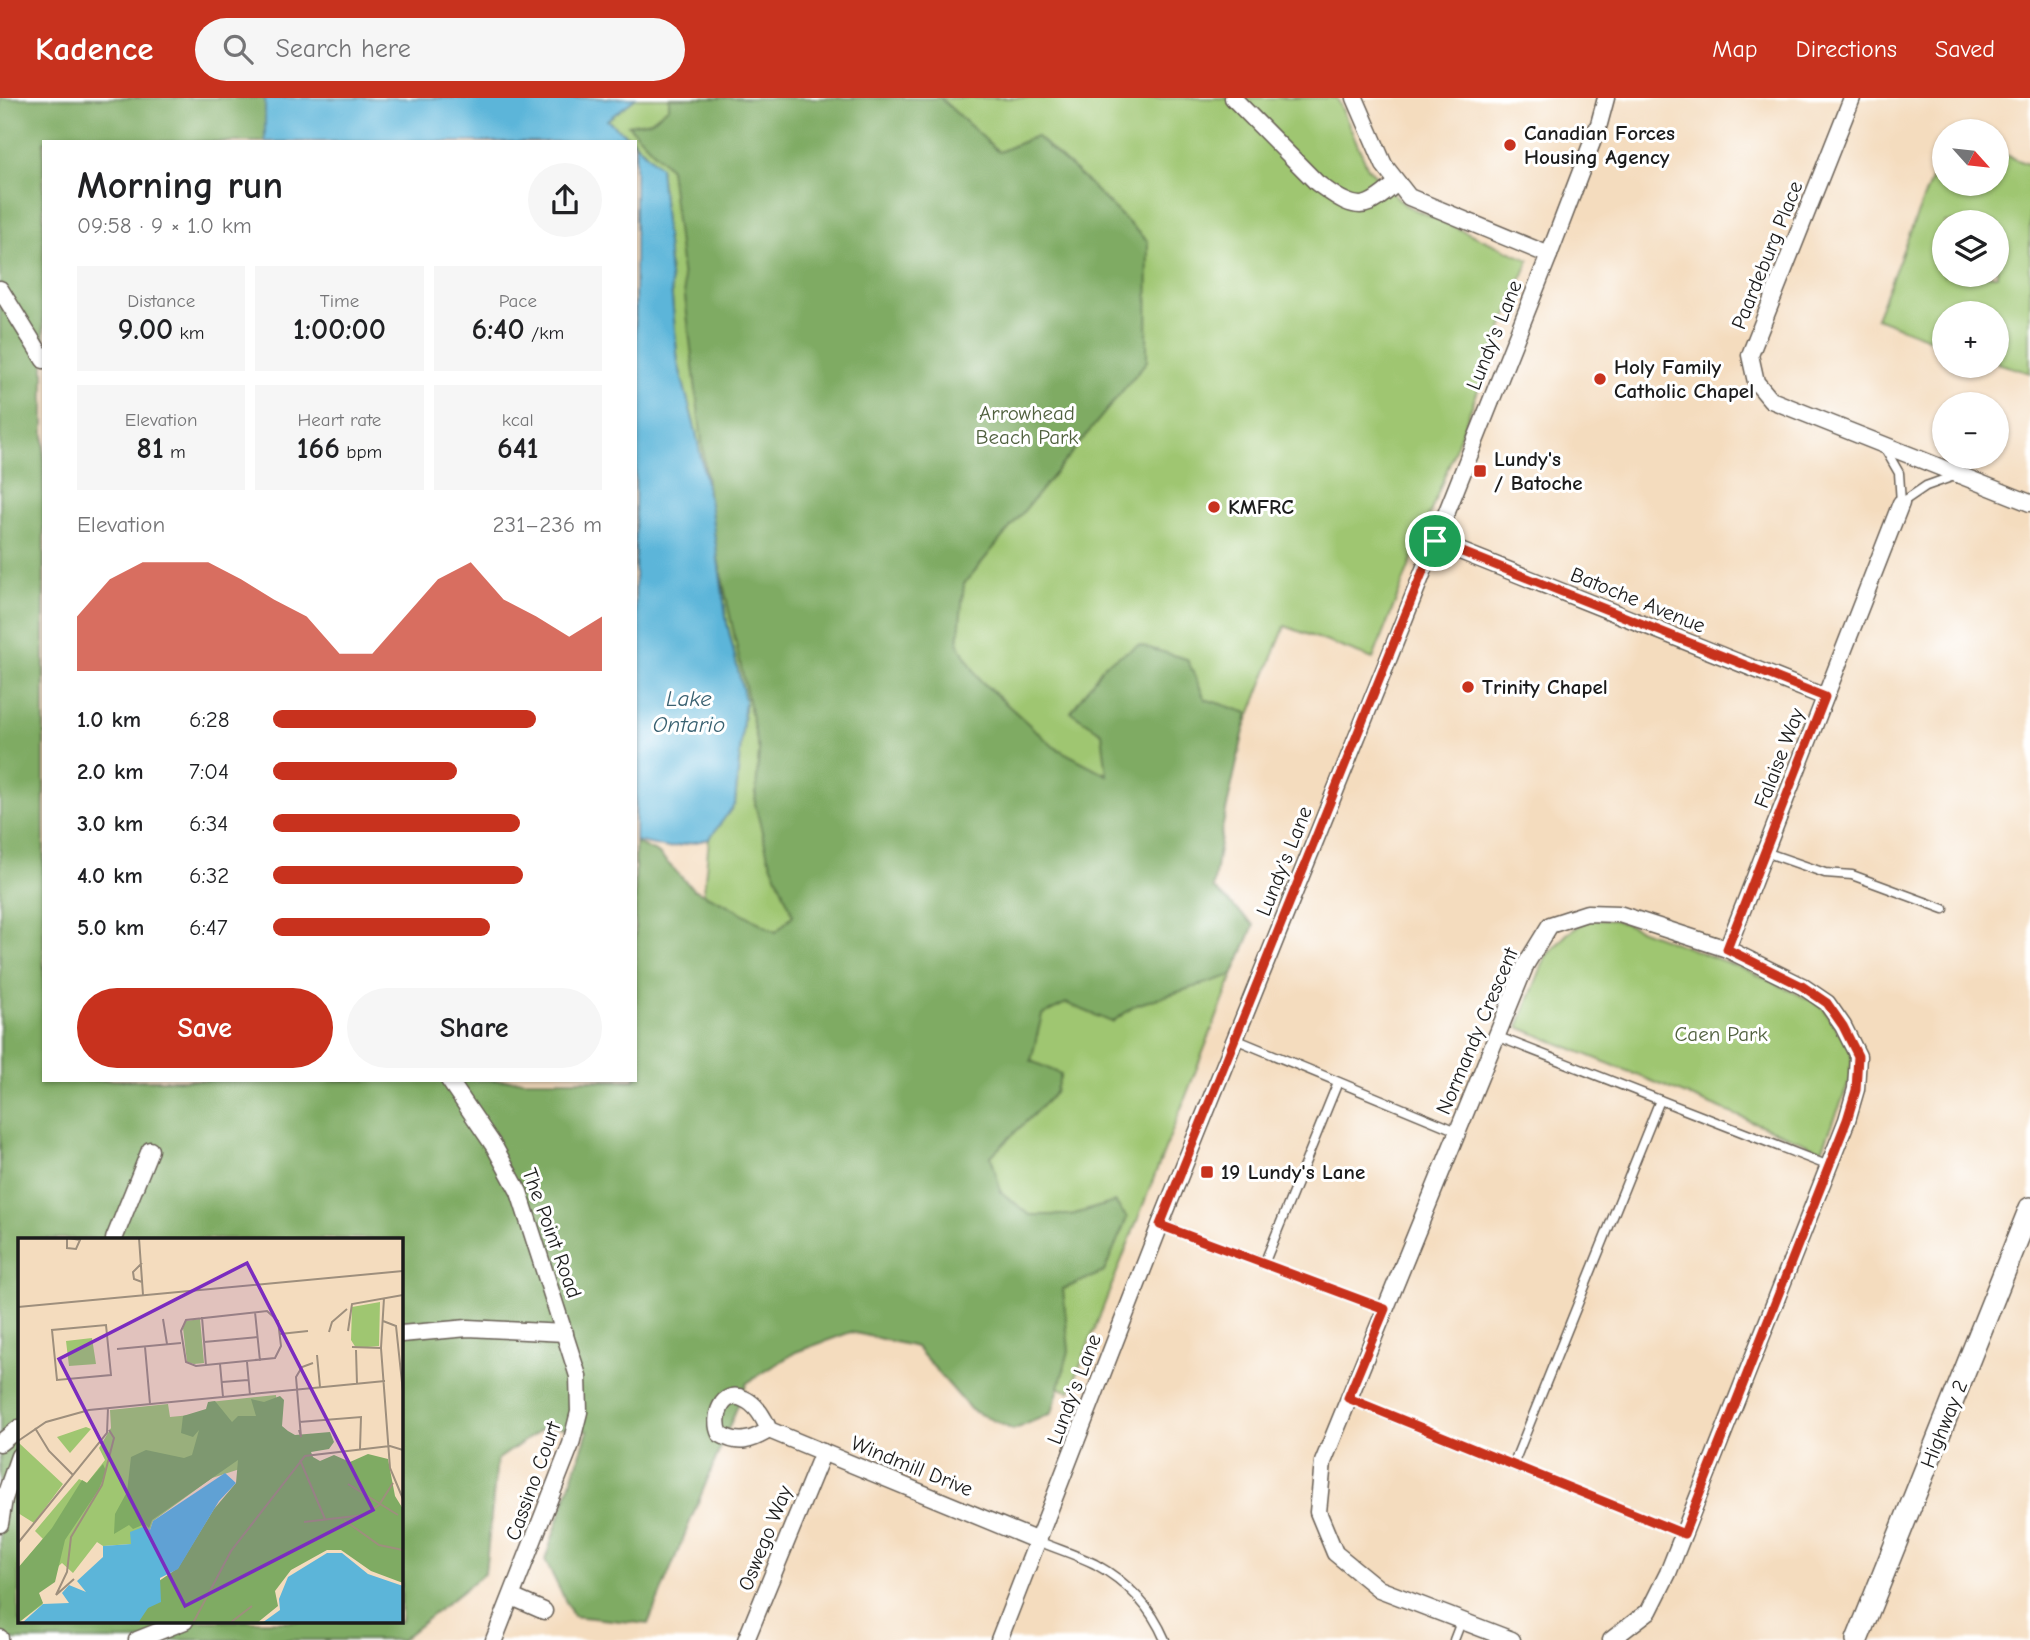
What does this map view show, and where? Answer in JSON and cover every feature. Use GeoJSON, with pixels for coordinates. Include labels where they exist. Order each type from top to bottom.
{"type":"FeatureCollection","features":[{"type":"Feature","properties":{"kind":"main road","name":"Highway 2"},"geometry":{"type":"LineString","coordinates":[[1857,1640],[2030,1208]]}},
{"type":"Feature","properties":{"kind":"street"},"geometry":{"type":"LineString","coordinates":[[1233,98],[1317,183],[1332,194],[1354,204],[1366,205],[1398,183]]}},
{"type":"Feature","properties":{"kind":"street"},"geometry":{"type":"LineString","coordinates":[[1355,98],[1384,165],[1409,197],[1549,255]]}},
{"type":"Feature","properties":{"kind":"street","name":"Lundy's Lane"},"geometry":{"type":"LineString","coordinates":[[999,1640],[1160,1225],[1549,255],[1599,124],[1606,98]]}},
{"type":"Feature","properties":{"kind":"street","name":"Paardeburg Place"},"geometry":{"type":"LineString","coordinates":[[1852,98],[1750,355],[1755,382],[1771,400],[2030,503]]}},
{"type":"Feature","properties":{"kind":"street"},"geometry":{"type":"LineString","coordinates":[[0,289],[42,357]]}},
{"type":"Feature","properties":{"kind":"street","name":"Falaise Way"},"geometry":{"type":"LineString","coordinates":[[1727,949],[1901,503]]}},
{"type":"Feature","properties":{"kind":"street","name":"Batoche Avenue"},"geometry":{"type":"LineString","coordinates":[[1435,541],[1825,697]]}},
{"type":"Feature","properties":{"kind":"street","name":"Normandy Crescent"},"geometry":{"type":"LineString","coordinates":[[1512,1640],[1379,1589],[1335,1553],[1318,1512],[1323,1462],[1526,964],[1550,925],[1587,913],[1619,914],[1727,949],[1802,986],[1827,1003],[1843,1026],[1858,1056],[1856,1090],[1847,1120],[1668,1573],[1649,1611],[1611,1640]]}},
{"type":"Feature","properties":{"kind":"street","name":"The Point Road"},"geometry":{"type":"LineString","coordinates":[[450,1082],[494,1146],[519,1192],[565,1333]]}},
{"type":"Feature","properties":{"kind":"street"},"geometry":{"type":"LineString","coordinates":[[114,1238],[150,1150]]}},
{"type":"Feature","properties":{"kind":"street"},"geometry":{"type":"LineString","coordinates":[[402,1334],[468,1328],[565,1333]]}},
{"type":"Feature","properties":{"kind":"street","name":"Cassino Court"},"geometry":{"type":"LineString","coordinates":[[494,1640],[571,1444],[579,1412],[578,1376],[565,1333]]}},
{"type":"Feature","properties":{"kind":"street"},"geometry":{"type":"LineString","coordinates":[[0,1443],[18,1429]]}},
{"type":"Feature","properties":{"kind":"street","name":"Windmill Drive"},"geometry":{"type":"LineString","coordinates":[[769,1430],[1038,1541]]}},
{"type":"Feature","properties":{"kind":"street","name":"Oswego Way"},"geometry":{"type":"LineString","coordinates":[[746,1640],[823,1452]]}},
{"type":"Feature","properties":{"kind":"street"},"geometry":{"type":"LineString","coordinates":[[0,1524],[2,1496],[18,1458]]}},
{"type":"Feature","properties":{"kind":"street"},"geometry":{"type":"LineString","coordinates":[[512,1597],[544,1611]]}},
{"type":"Feature","properties":{"kind":"street"},"geometry":{"type":"LineString","coordinates":[[137,1640],[182,1622]]}},
{"type":"Feature","properties":{"kind":"lane"},"geometry":{"type":"LineString","coordinates":[[1883,445],[1899,473],[1901,503]]}},
{"type":"Feature","properties":{"kind":"lane"},"geometry":{"type":"LineString","coordinates":[[1901,503],[1926,486],[1958,475]]}},
{"type":"Feature","properties":{"kind":"lane"},"geometry":{"type":"LineString","coordinates":[[1765,852],[1825,873],[1852,875],[1944,909]]}},
{"type":"Feature","properties":{"kind":"lane"},"geometry":{"type":"LineString","coordinates":[[1495,1036],[1829,1166]]}},
{"type":"Feature","properties":{"kind":"lane"},"geometry":{"type":"LineString","coordinates":[[1235,1039],[1457,1131]]}},
{"type":"Feature","properties":{"kind":"lane"},"geometry":{"type":"LineString","coordinates":[[1264,1264],[1338,1082]]}},
{"type":"Feature","properties":{"kind":"lane"},"geometry":{"type":"LineString","coordinates":[[1513,1465],[1660,1100]]}},
{"type":"Feature","properties":{"kind":"lane"},"geometry":{"type":"LineString","coordinates":[[1160,1225],[1385,1309]]}},
{"type":"Feature","properties":{"kind":"lane"},"geometry":{"type":"LineString","coordinates":[[1348,1398],[1684,1534]]}},
{"type":"Feature","properties":{"kind":"lane"},"geometry":{"type":"LineString","coordinates":[[1038,1541],[1095,1564],[1121,1583],[1144,1602],[1165,1640]]}},
{"type":"Feature","properties":{"kind":"lane"},"geometry":{"type":"LineString","coordinates":[[1454,1640],[1461,1622]]}},
{"type":"Feature","properties":{"kind":"green space","name":"Arrowhead Beach Park"},"geometry":{"type":"Polygon","coordinates":[[[0,98],[270,98],[270,140],[42,140],[42,1082],[637,1082],[637,843],[658,853],[693,889],[776,932],[793,915],[768,856],[755,804],[759,751],[713,536],[670,169],[628,125],[651,121],[669,107],[669,98],[940,98],[999,152],[1036,136],[1148,242],[1147,361],[964,584],[958,644],[980,680],[1054,747],[1107,775],[1102,733],[1071,712],[1105,664],[1139,645],[1187,659],[1205,699],[1248,713],[1222,829],[1213,888],[1254,925],[1233,975],[1136,1005],[1112,1022],[1066,1003],[1042,1015],[1031,1061],[1061,1074],[1055,1093],[991,1156],[1001,1192],[1030,1215],[1071,1215],[1115,1202],[1127,1218],[1104,1272],[1063,1289],[1069,1351],[1052,1413],[1013,1430],[971,1410],[916,1347],[851,1332],[796,1352],[747,1383],[648,1624],[573,1616],[545,1560],[588,1431],[546,1426],[497,1460],[485,1573],[401,1640],[0,1640],[0,98]]]}},
{"type":"Feature","properties":{"kind":"green space","name":"Arrowhead Beach Park"},"geometry":{"type":"Polygon","coordinates":[[[636,98],[1337,98],[1368,168],[1405,205],[1529,260],[1373,659],[1285,626],[1173,910],[1247,940],[1070,1392],[754,1266],[686,1071],[709,839],[735,803],[745,700],[727,623],[711,510],[696,432],[678,363],[660,168],[637,144],[637,140],[632,140],[607,120],[636,98]]]}},
{"type":"Feature","properties":{"kind":"green space"},"geometry":{"type":"Polygon","coordinates":[[[2009,157],[2030,165],[2030,373],[2009,367],[2009,301],[1932,301],[1932,339],[1876,318],[1932,177],[1932,196],[2009,196],[2009,157]]]}},
{"type":"Feature","properties":{"kind":"green space","name":"Caen Park"},"geometry":{"type":"Polygon","coordinates":[[[1588,920],[1615,920],[1747,970],[1821,1005],[1852,1050],[1851,1078],[1822,1150],[1518,1027],[1546,956],[1567,934],[1588,920]]]}},
{"type":"Feature","properties":{"kind":"water"},"geometry":{"type":"Polygon","coordinates":[[[265,98],[636,98],[607,120],[632,140],[265,140],[265,98]]]}},
{"type":"Feature","properties":{"kind":"water","name":"Lake Ontario"},"geometry":{"type":"Polygon","coordinates":[[[637,145],[660,167],[678,363],[696,432],[711,510],[727,623],[745,700],[735,804],[709,839],[668,848],[637,841],[637,145]]]}},
{"type":"Feature","properties":{"kind":"place","name":"Canadian Forces Housing Agency"},"geometry":{"type":"Point","coordinates":[1510,145]}},
{"type":"Feature","properties":{"kind":"place","name":"Holy Family Catholic Chapel"},"geometry":{"type":"Point","coordinates":[1600,379]}},
{"type":"Feature","properties":{"kind":"place","name":"Lundy's / Batoche"},"geometry":{"type":"Point","coordinates":[1480,471]}},
{"type":"Feature","properties":{"kind":"place","name":"KMFRC"},"geometry":{"type":"Point","coordinates":[1214,507]}},
{"type":"Feature","properties":{"kind":"place","name":"Trinity Chapel"},"geometry":{"type":"Point","coordinates":[1468,687]}},
{"type":"Feature","properties":{"kind":"place","name":"19 Lundy's Lane"},"geometry":{"type":"Point","coordinates":[1207,1172]}},
{"type":"Feature","properties":{"kind":"route"},"geometry":{"type":"LineString","coordinates":[[1435,541],[1825,697],[1727,949],[1802,986],[1827,1003],[1843,1026],[1858,1056],[1856,1090],[1847,1120],[1684,1534],[1348,1398],[1385,1309],[1160,1225],[1435,541]]}}]}
